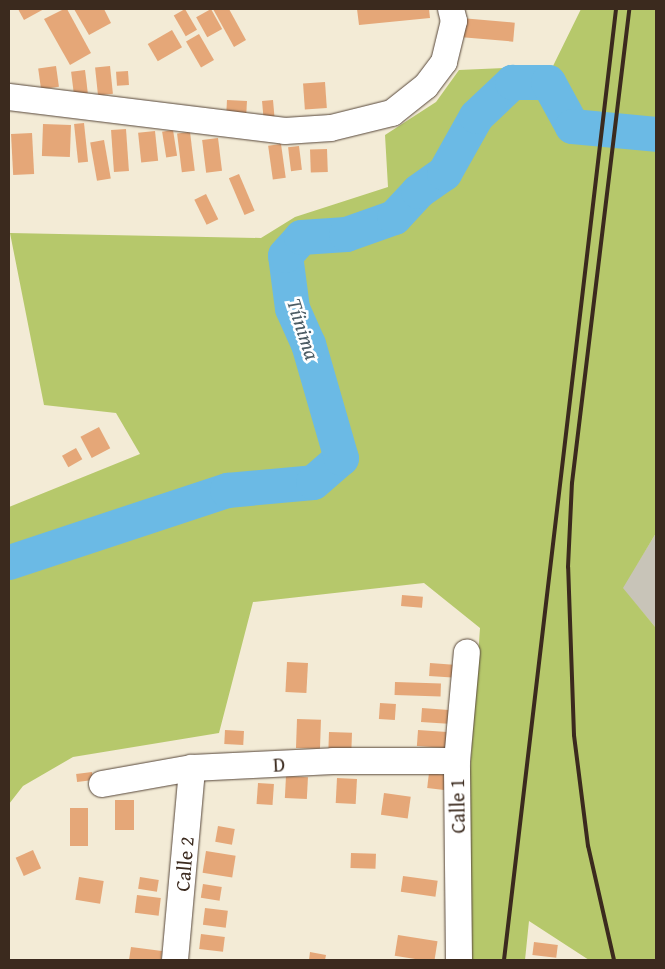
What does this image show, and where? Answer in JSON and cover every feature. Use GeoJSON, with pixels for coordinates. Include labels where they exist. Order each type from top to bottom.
{"type":"FeatureCollection","features":[{"type":"Feature","properties":{"kind":"street"},"geometry":{"type":"LineString","coordinates":[[9,98],[284,131],[331,128],[392,113],[426,86],[444,62],[454,21],[451,9]]}},
{"type":"Feature","properties":{"kind":"street","name":"Calle 1"},"geometry":{"type":"LineString","coordinates":[[459,960],[457,761],[467,652]]}},
{"type":"Feature","properties":{"kind":"street","name":"D"},"geometry":{"type":"LineString","coordinates":[[102,784],[192,768],[333,761],[457,761]]}},
{"type":"Feature","properties":{"kind":"street","name":"Calle 2"},"geometry":{"type":"LineString","coordinates":[[175,960],[192,768]]}},
{"type":"Feature","properties":{"kind":"shaded area"},"geometry":{"type":"Polygon","coordinates":[[[656,533],[656,628],[622,588],[656,533]]]}},
{"type":"Feature","properties":{"kind":"green space"},"geometry":{"type":"Polygon","coordinates":[[[581,9],[656,9],[656,533],[623,588],[656,628],[656,960],[589,960],[529,921],[525,960],[457,960],[480,628],[424,583],[253,602],[219,733],[73,757],[23,786],[9,804],[9,507],[140,454],[116,413],[44,405],[10,233],[261,238],[295,217],[388,187],[385,135],[436,102],[459,70],[553,66],[581,9]]]}},
{"type":"Feature","properties":{"kind":"building"},"geometry":{"type":"Polygon","coordinates":[[[18,9],[44,9],[24,20],[18,9]]]}},
{"type":"Feature","properties":{"kind":"building"},"geometry":{"type":"Polygon","coordinates":[[[67,9],[91,53],[70,65],[44,19],[67,9]]]}},
{"type":"Feature","properties":{"kind":"building"},"geometry":{"type":"Polygon","coordinates":[[[74,9],[104,9],[111,23],[89,35],[74,9]]]}},
{"type":"Feature","properties":{"kind":"building"},"geometry":{"type":"Polygon","coordinates":[[[185,9],[197,30],[186,36],[174,16],[185,9]]]}},
{"type":"Feature","properties":{"kind":"building"},"geometry":{"type":"Polygon","coordinates":[[[211,9],[222,29],[207,37],[196,17],[211,9]]]}},
{"type":"Feature","properties":{"kind":"building"},"geometry":{"type":"Polygon","coordinates":[[[213,9],[229,9],[246,40],[234,47],[213,9]]]}},
{"type":"Feature","properties":{"kind":"building"},"geometry":{"type":"Polygon","coordinates":[[[357,9],[429,9],[430,18],[359,25],[357,9]]]}},
{"type":"Feature","properties":{"kind":"building"},"geometry":{"type":"Polygon","coordinates":[[[461,18],[515,23],[513,42],[459,37],[461,18]]]}},
{"type":"Feature","properties":{"kind":"building"},"geometry":{"type":"Polygon","coordinates":[[[172,30],[182,47],[158,61],[148,44],[172,30]]]}},
{"type":"Feature","properties":{"kind":"building"},"geometry":{"type":"Polygon","coordinates":[[[199,34],[214,60],[201,67],[186,42],[199,34]]]}},
{"type":"Feature","properties":{"kind":"building"},"geometry":{"type":"Polygon","coordinates":[[[56,66],[59,87],[41,89],[38,69],[56,66]]]}},
{"type":"Feature","properties":{"kind":"building"},"geometry":{"type":"Polygon","coordinates":[[[110,66],[113,94],[98,95],[95,68],[110,66]]]}},
{"type":"Feature","properties":{"kind":"building"},"geometry":{"type":"Polygon","coordinates":[[[85,70],[88,93],[74,95],[71,72],[85,70]]]}},
{"type":"Feature","properties":{"kind":"building"},"geometry":{"type":"Polygon","coordinates":[[[128,71],[129,85],[117,86],[116,72],[128,71]]]}},
{"type":"Feature","properties":{"kind":"building"},"geometry":{"type":"Polygon","coordinates":[[[325,82],[327,108],[305,109],[303,84],[325,82]]]}},
{"type":"Feature","properties":{"kind":"building"},"geometry":{"type":"Polygon","coordinates":[[[227,100],[247,101],[246,117],[226,116],[227,100]]]}},
{"type":"Feature","properties":{"kind":"building"},"geometry":{"type":"Polygon","coordinates":[[[273,100],[275,125],[264,126],[262,101],[273,100]]]}},
{"type":"Feature","properties":{"kind":"building"},"geometry":{"type":"Polygon","coordinates":[[[84,123],[88,162],[78,163],[74,124],[84,123]]]}},
{"type":"Feature","properties":{"kind":"building"},"geometry":{"type":"Polygon","coordinates":[[[43,124],[71,125],[70,157],[42,156],[43,124]]]}},
{"type":"Feature","properties":{"kind":"building"},"geometry":{"type":"Polygon","coordinates":[[[126,129],[129,171],[114,172],[111,130],[126,129]]]}},
{"type":"Feature","properties":{"kind":"building"},"geometry":{"type":"Polygon","coordinates":[[[173,130],[177,156],[166,157],[162,132],[173,130]]]}},
{"type":"Feature","properties":{"kind":"building"},"geometry":{"type":"Polygon","coordinates":[[[155,131],[158,161],[141,163],[138,133],[155,131]]]}},
{"type":"Feature","properties":{"kind":"building"},"geometry":{"type":"Polygon","coordinates":[[[190,132],[195,171],[182,172],[177,134],[190,132]]]}},
{"type":"Feature","properties":{"kind":"building"},"geometry":{"type":"Polygon","coordinates":[[[32,133],[34,174],[13,175],[11,134],[32,133]]]}},
{"type":"Feature","properties":{"kind":"building"},"geometry":{"type":"Polygon","coordinates":[[[218,138],[222,171],[206,173],[202,140],[218,138]]]}},
{"type":"Feature","properties":{"kind":"building"},"geometry":{"type":"Polygon","coordinates":[[[104,140],[111,178],[97,181],[90,142],[104,140]]]}},
{"type":"Feature","properties":{"kind":"building"},"geometry":{"type":"Polygon","coordinates":[[[281,144],[286,178],[273,179],[268,146],[281,144]]]}},
{"type":"Feature","properties":{"kind":"building"},"geometry":{"type":"Polygon","coordinates":[[[299,146],[302,170],[291,171],[288,147],[299,146]]]}},
{"type":"Feature","properties":{"kind":"building"},"geometry":{"type":"Polygon","coordinates":[[[327,149],[328,172],[311,173],[310,150],[327,149]]]}},
{"type":"Feature","properties":{"kind":"building"},"geometry":{"type":"Polygon","coordinates":[[[239,174],[255,211],[245,215],[229,178],[239,174]]]}},
{"type":"Feature","properties":{"kind":"building"},"geometry":{"type":"Polygon","coordinates":[[[206,194],[218,219],[207,225],[194,200],[206,194]]]}},
{"type":"Feature","properties":{"kind":"building"},"geometry":{"type":"Polygon","coordinates":[[[99,427],[110,448],[92,458],[80,437],[99,427]]]}},
{"type":"Feature","properties":{"kind":"building"},"geometry":{"type":"Polygon","coordinates":[[[76,448],[82,459],[68,467],[62,456],[76,448]]]}},
{"type":"Feature","properties":{"kind":"building"},"geometry":{"type":"Polygon","coordinates":[[[402,595],[423,597],[422,608],[401,606],[402,595]]]}},
{"type":"Feature","properties":{"kind":"building"},"geometry":{"type":"Polygon","coordinates":[[[287,662],[308,663],[306,693],[285,692],[287,662]]]}},
{"type":"Feature","properties":{"kind":"building"},"geometry":{"type":"Polygon","coordinates":[[[430,663],[457,665],[456,678],[429,676],[430,663]]]}},
{"type":"Feature","properties":{"kind":"building"},"geometry":{"type":"Polygon","coordinates":[[[395,682],[441,684],[441,697],[395,695],[395,682]]]}},
{"type":"Feature","properties":{"kind":"building"},"geometry":{"type":"Polygon","coordinates":[[[380,703],[396,704],[395,720],[379,719],[380,703]]]}},
{"type":"Feature","properties":{"kind":"building"},"geometry":{"type":"Polygon","coordinates":[[[422,708],[449,710],[448,724],[421,722],[422,708]]]}},
{"type":"Feature","properties":{"kind":"building"},"geometry":{"type":"Polygon","coordinates":[[[297,719],[321,720],[320,749],[296,748],[297,719]]]}},
{"type":"Feature","properties":{"kind":"building"},"geometry":{"type":"Polygon","coordinates":[[[225,730],[244,731],[243,745],[224,744],[225,730]]]}},
{"type":"Feature","properties":{"kind":"building"},"geometry":{"type":"Polygon","coordinates":[[[418,730],[447,732],[446,748],[417,746],[418,730]]]}},
{"type":"Feature","properties":{"kind":"building"},"geometry":{"type":"Polygon","coordinates":[[[329,732],[352,733],[351,750],[328,749],[329,732]]]}},
{"type":"Feature","properties":{"kind":"building"},"geometry":{"type":"Polygon","coordinates":[[[92,772],[93,780],[77,782],[76,774],[92,772]]]}},
{"type":"Feature","properties":{"kind":"building"},"geometry":{"type":"Polygon","coordinates":[[[429,773],[446,775],[444,790],[427,788],[429,773]]]}},
{"type":"Feature","properties":{"kind":"building"},"geometry":{"type":"Polygon","coordinates":[[[286,776],[308,777],[307,799],[285,798],[286,776]]]}},
{"type":"Feature","properties":{"kind":"building"},"geometry":{"type":"Polygon","coordinates":[[[337,778],[357,779],[356,804],[336,803],[337,778]]]}},
{"type":"Feature","properties":{"kind":"building"},"geometry":{"type":"Polygon","coordinates":[[[258,783],[274,784],[272,805],[257,804],[258,783]]]}},
{"type":"Feature","properties":{"kind":"building"},"geometry":{"type":"Polygon","coordinates":[[[384,793],[411,797],[408,819],[381,815],[384,793]]]}},
{"type":"Feature","properties":{"kind":"building"},"geometry":{"type":"Polygon","coordinates":[[[115,800],[134,800],[134,830],[115,830],[115,800]]]}},
{"type":"Feature","properties":{"kind":"building"},"geometry":{"type":"Polygon","coordinates":[[[70,808],[88,808],[88,846],[70,846],[70,808]]]}},
{"type":"Feature","properties":{"kind":"building"},"geometry":{"type":"Polygon","coordinates":[[[218,826],[235,829],[232,845],[215,842],[218,826]]]}},
{"type":"Feature","properties":{"kind":"building"},"geometry":{"type":"Polygon","coordinates":[[[33,850],[41,868],[24,876],[16,858],[33,850]]]}},
{"type":"Feature","properties":{"kind":"building"},"geometry":{"type":"Polygon","coordinates":[[[206,851],[236,856],[232,877],[203,873],[206,851]]]}},
{"type":"Feature","properties":{"kind":"building"},"geometry":{"type":"Polygon","coordinates":[[[351,853],[376,854],[375,869],[350,868],[351,853]]]}},
{"type":"Feature","properties":{"kind":"building"},"geometry":{"type":"Polygon","coordinates":[[[403,876],[438,881],[435,897],[401,892],[403,876]]]}},
{"type":"Feature","properties":{"kind":"building"},"geometry":{"type":"Polygon","coordinates":[[[79,877],[104,881],[100,904],[75,900],[79,877]]]}},
{"type":"Feature","properties":{"kind":"building"},"geometry":{"type":"Polygon","coordinates":[[[140,877],[159,880],[157,892],[138,889],[140,877]]]}},
{"type":"Feature","properties":{"kind":"building"},"geometry":{"type":"Polygon","coordinates":[[[203,884],[222,887],[220,901],[201,898],[203,884]]]}},
{"type":"Feature","properties":{"kind":"building"},"geometry":{"type":"Polygon","coordinates":[[[137,895],[161,898],[159,916],[135,913],[137,895]]]}},
{"type":"Feature","properties":{"kind":"building"},"geometry":{"type":"Polygon","coordinates":[[[205,908],[228,911],[226,928],[203,925],[205,908]]]}},
{"type":"Feature","properties":{"kind":"building"},"geometry":{"type":"Polygon","coordinates":[[[201,934],[225,937],[223,952],[199,949],[201,934]]]}},
{"type":"Feature","properties":{"kind":"building"},"geometry":{"type":"Polygon","coordinates":[[[398,935],[438,941],[435,960],[395,956],[398,935]]]}},
{"type":"Feature","properties":{"kind":"building"},"geometry":{"type":"Polygon","coordinates":[[[534,942],[558,945],[556,958],[532,955],[534,942]]]}},
{"type":"Feature","properties":{"kind":"building"},"geometry":{"type":"Polygon","coordinates":[[[131,947],[162,951],[161,960],[129,960],[131,947]]]}},
{"type":"Feature","properties":{"kind":"building"},"geometry":{"type":"Polygon","coordinates":[[[310,952],[326,955],[325,960],[309,960],[310,952]]]}},
{"type":"Feature","properties":{"kind":"waterway","name":"Tíinima"},"geometry":{"type":"LineString","coordinates":[[9,562],[227,490],[313,482],[341,458],[308,344],[292,308],[285,255],[301,237],[346,234],[394,217],[418,191],[444,173],[476,116],[512,82],[548,82],[572,126],[656,134]]}},
{"type":"Feature","properties":{"kind":"railway"},"geometry":{"type":"LineString","coordinates":[[504,960],[616,9]]}},
{"type":"Feature","properties":{"kind":"railway"},"geometry":{"type":"LineString","coordinates":[[614,960],[588,846],[574,735],[568,567],[572,483],[629,9]]}}]}
